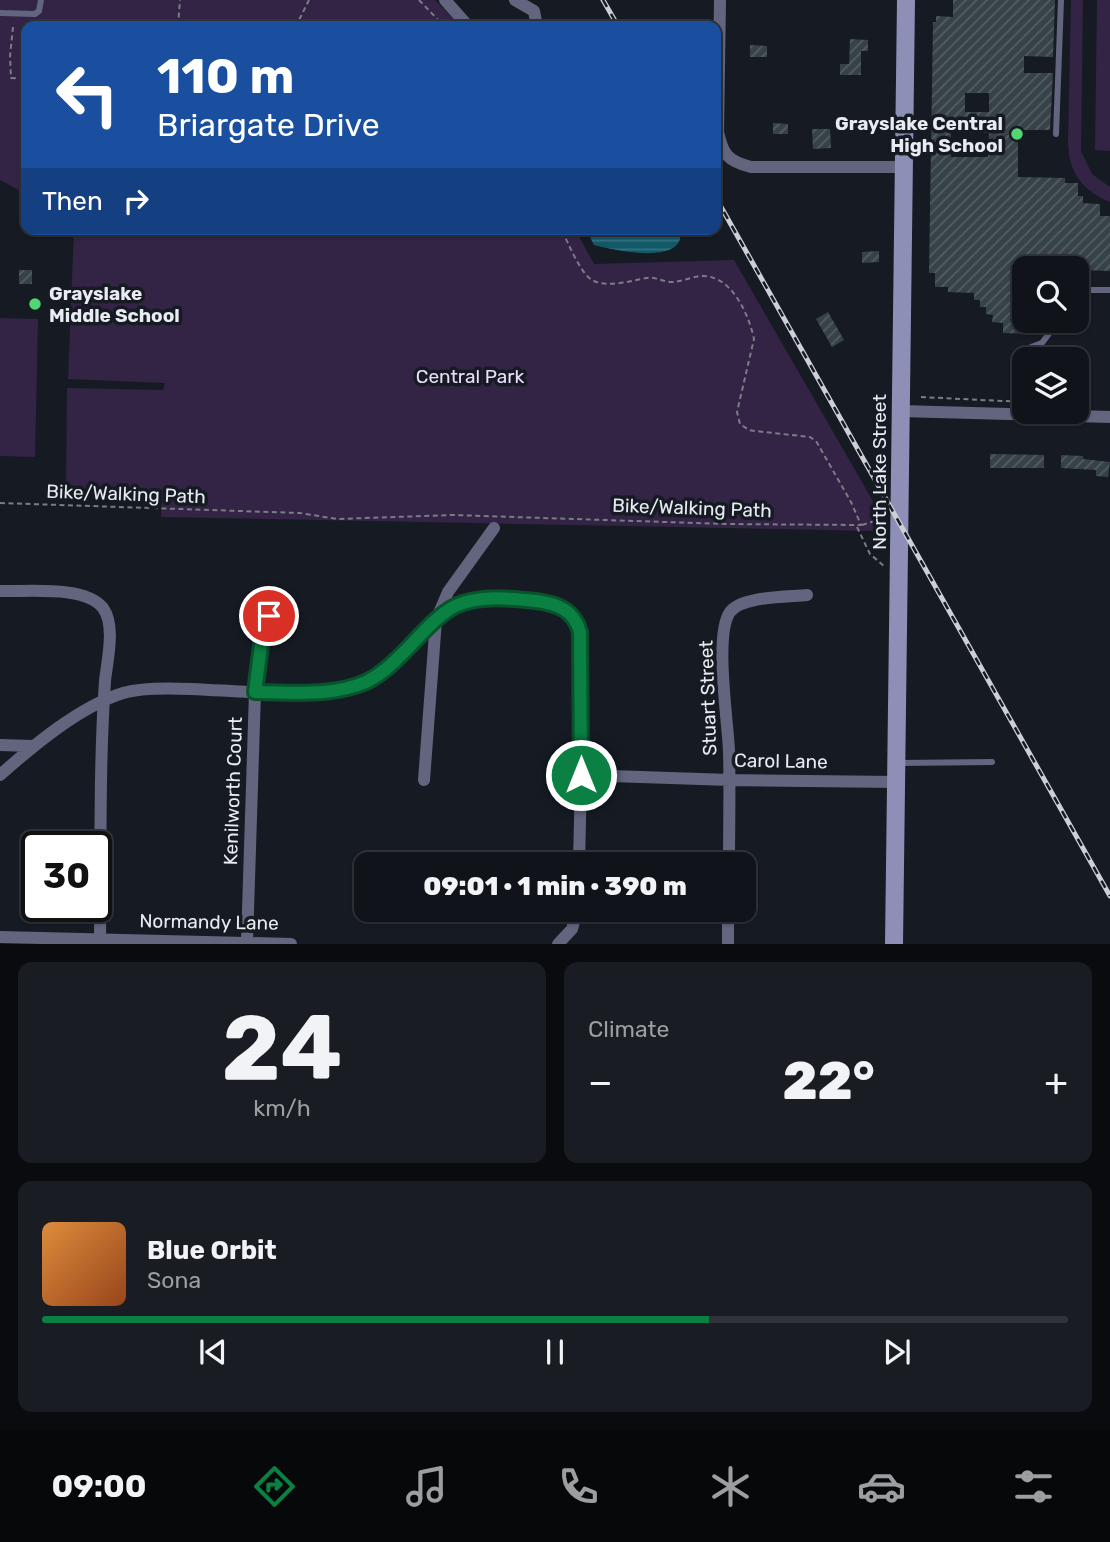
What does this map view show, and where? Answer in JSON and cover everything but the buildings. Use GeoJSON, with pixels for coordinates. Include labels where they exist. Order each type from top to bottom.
{"type":"FeatureCollection","features":[{"type":"Feature","properties":{"kind":"street"},"geometry":{"type":"LineString","coordinates":[[445,0],[464,21]]}},
{"type":"Feature","properties":{"kind":"street"},"geometry":{"type":"LineString","coordinates":[[515,0],[534,10],[536,21]]}},
{"type":"Feature","properties":{"kind":"street"},"geometry":{"type":"LineString","coordinates":[[720,0],[720,21]]}},
{"type":"Feature","properties":{"kind":"street","name":"North Lake Street"},"geometry":{"type":"LineString","coordinates":[[894,943],[906,0]]}},
{"type":"Feature","properties":{"kind":"street"},"geometry":{"type":"LineString","coordinates":[[721,144],[727,157],[738,164],[751,167],[904,167]]}},
{"type":"Feature","properties":{"kind":"street"},"geometry":{"type":"LineString","coordinates":[[900,411],[1012,409]]}},
{"type":"Feature","properties":{"kind":"street"},"geometry":{"type":"LineString","coordinates":[[1089,415],[1110,417]]}},
{"type":"Feature","properties":{"kind":"street"},"geometry":{"type":"LineString","coordinates":[[424,780],[436,620],[448,592],[494,528]]}},
{"type":"Feature","properties":{"kind":"street"},"geometry":{"type":"LineString","coordinates":[[0,591],[73,593],[87,596],[102,607],[109,626],[104,702],[100,939]]}},
{"type":"Feature","properties":{"kind":"street","name":"Stuart Street"},"geometry":{"type":"LineString","coordinates":[[729,852],[730,780],[724,627],[730,612],[746,601],[807,594]]}},
{"type":"Feature","properties":{"kind":"street"},"geometry":{"type":"LineString","coordinates":[[0,775],[33,746],[104,702],[124,693],[151,690],[341,691],[368,681],[390,666],[436,620],[463,603],[482,600],[535,601],[550,603],[570,611],[577,620],[580,632],[579,852]]}},
{"type":"Feature","properties":{"kind":"street","name":"Kenilworth Court"},"geometry":{"type":"LineString","coordinates":[[247,942],[255,692],[263,630],[275,602]]}},
{"type":"Feature","properties":{"kind":"street"},"geometry":{"type":"LineString","coordinates":[[0,745],[33,746]]}},
{"type":"Feature","properties":{"kind":"street","name":"Carol Lane"},"geometry":{"type":"LineString","coordinates":[[581,775],[897,782]]}},
{"type":"Feature","properties":{"kind":"street"},"geometry":{"type":"LineString","coordinates":[[562,940],[575,922]]}},
{"type":"Feature","properties":{"kind":"street"},"geometry":{"type":"LineString","coordinates":[[728,922],[728,943]]}},
{"type":"Feature","properties":{"kind":"street","name":"Normandy Lane"},"geometry":{"type":"LineString","coordinates":[[0,937],[291,943]]}},
{"type":"Feature","properties":{"kind":"lane"},"geometry":{"type":"LineString","coordinates":[[0,13],[35,14],[39,11],[41,0]]}},
{"type":"Feature","properties":{"kind":"lane"},"geometry":{"type":"LineString","coordinates":[[1056,134],[1061,0]]}},
{"type":"Feature","properties":{"kind":"lane"},"geometry":{"type":"LineString","coordinates":[[1089,290],[1110,290]]}},
{"type":"Feature","properties":{"kind":"lane"},"geometry":{"type":"LineString","coordinates":[[1038,347],[1050,333]]}},
{"type":"Feature","properties":{"kind":"lane"},"geometry":{"type":"LineString","coordinates":[[897,762],[992,762]]}},
{"type":"Feature","properties":{"kind":"path"},"geometry":{"type":"LineString","coordinates":[[178,21],[180,0]]}},
{"type":"Feature","properties":{"kind":"path"},"geometry":{"type":"LineString","coordinates":[[300,21],[310,0]]}},
{"type":"Feature","properties":{"kind":"path"},"geometry":{"type":"LineString","coordinates":[[419,0],[439,21]]}},
{"type":"Feature","properties":{"kind":"path"},"geometry":{"type":"LineString","coordinates":[[13,27],[11,78],[21,79]]}},
{"type":"Feature","properties":{"kind":"path"},"geometry":{"type":"LineString","coordinates":[[564,235],[591,279],[612,282],[650,277],[672,282],[706,276],[725,283],[739,304],[754,339],[737,412],[740,424],[749,430],[810,437],[816,441],[861,525]]}},
{"type":"Feature","properties":{"kind":"path"},"geometry":{"type":"LineString","coordinates":[[921,397],[1012,407]]}},
{"type":"Feature","properties":{"kind":"path"},"geometry":{"type":"LineString","coordinates":[[886,423],[886,455]]}},
{"type":"Feature","properties":{"kind":"path","name":"Bike/Walking Path"},"geometry":{"type":"LineString","coordinates":[[0,503],[300,513],[337,519],[453,515],[857,526],[886,515]]}},
{"type":"Feature","properties":{"kind":"path"},"geometry":{"type":"LineString","coordinates":[[857,526],[870,554],[884,566]]}},
{"type":"Feature","properties":{"kind":"green space"},"geometry":{"type":"Polygon","coordinates":[[[0,0],[435,0],[456,21],[21,21],[21,191],[0,180],[0,0]]]}},
{"type":"Feature","properties":{"kind":"green space"},"geometry":{"type":"Polygon","coordinates":[[[1071,0],[1083,0],[1081,151],[1092,174],[1110,187],[1110,202],[1084,185],[1070,161],[1068,140],[1071,0]]]}},
{"type":"Feature","properties":{"kind":"green space"},"geometry":{"type":"Polygon","coordinates":[[[1097,0],[1110,0],[1110,151],[1095,150],[1097,0]]]}},
{"type":"Feature","properties":{"kind":"green space","name":"Central Park"},"geometry":{"type":"Polygon","coordinates":[[[74,235],[578,235],[594,264],[734,260],[885,522],[883,536],[873,531],[161,517],[162,491],[66,490],[67,388],[163,390],[165,383],[68,379],[74,235]]]}},
{"type":"Feature","properties":{"kind":"green space"},"geometry":{"type":"Polygon","coordinates":[[[0,318],[38,319],[35,457],[0,456],[0,318]]]}},
{"type":"Feature","properties":{"kind":"water"},"geometry":{"type":"Polygon","coordinates":[[[589,235],[680,235],[679,241],[673,248],[661,252],[632,252],[594,245],[589,235]]]}},
{"type":"Feature","properties":{"kind":"railway"},"geometry":{"type":"LineString","coordinates":[[603,0],[615,21]]}},
{"type":"Feature","properties":{"kind":"railway"},"geometry":{"type":"LineString","coordinates":[[721,207],[1110,896]]}},
{"type":"Feature","properties":{"kind":"place","name":"Grayslake Central High School"},"geometry":{"type":"Point","coordinates":[1017,134]}},
{"type":"Feature","properties":{"kind":"place","name":"Grayslake Middle School"},"geometry":{"type":"Point","coordinates":[35,304]}},
{"type":"Feature","properties":{"kind":"route"},"geometry":{"type":"LineString","coordinates":[[269,616],[263,630],[255,692],[311,693],[341,691],[368,681],[390,666],[448,610],[463,603],[482,600],[535,601],[550,603],[570,611],[577,620],[580,632],[581,775]]}}]}
